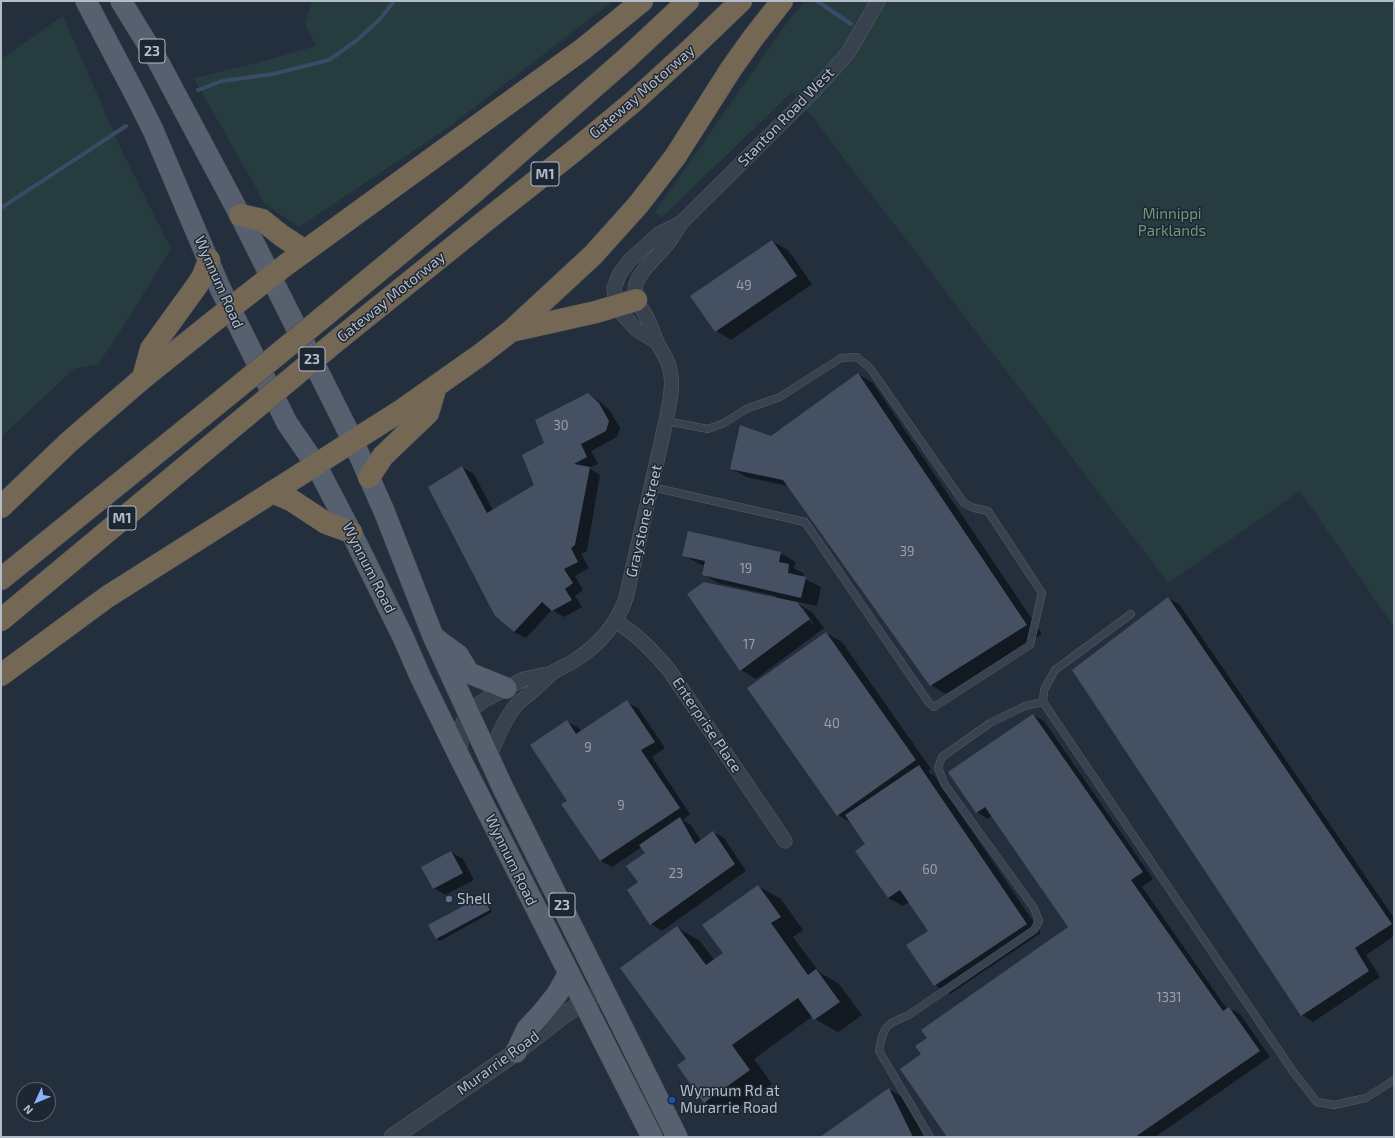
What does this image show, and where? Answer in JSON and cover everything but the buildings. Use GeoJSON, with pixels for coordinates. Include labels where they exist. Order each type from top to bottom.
{"type":"FeatureCollection","features":[{"type":"Feature","properties":{"kind":"highway"},"geometry":{"type":"LineString","coordinates":[[1,507],[70,441],[143,378],[230,308],[271,276],[583,49],[642,1]]}},
{"type":"Feature","properties":{"kind":"highway","name":"Gateway Motorway"},"geometry":{"type":"LineString","coordinates":[[1,579],[232,392],[472,194],[627,58],[688,1]]}},
{"type":"Feature","properties":{"kind":"highway","name":"Gateway Motorway"},"geometry":{"type":"LineString","coordinates":[[1,620],[340,338],[633,102],[741,1]]}},
{"type":"Feature","properties":{"kind":"highway"},"geometry":{"type":"LineString","coordinates":[[1,675],[107,597],[402,410],[480,355],[511,331],[593,255],[638,205],[675,157],[731,69],[782,1]]}},
{"type":"Feature","properties":{"kind":"highway"},"geometry":{"type":"LineString","coordinates":[[240,215],[262,220],[282,236],[306,251]]}},
{"type":"Feature","properties":{"kind":"highway"},"geometry":{"type":"LineString","coordinates":[[143,378],[151,349],[198,284],[203,276],[208,260]]}},
{"type":"Feature","properties":{"kind":"highway"},"geometry":{"type":"LineString","coordinates":[[511,331],[627,303]]}},
{"type":"Feature","properties":{"kind":"highway"},"geometry":{"type":"LineString","coordinates":[[370,477],[383,456],[428,413],[436,386]]}},
{"type":"Feature","properties":{"kind":"highway"},"geometry":{"type":"LineString","coordinates":[[272,492],[291,500],[326,523],[351,532]]}},
{"type":"Feature","properties":{"kind":"main road","name":"Wynnum Road"},"geometry":{"type":"LineString","coordinates":[[86,1],[120,64],[149,123],[230,308],[287,423],[316,465],[351,532],[404,637],[420,676],[460,758],[652,1137]]}},
{"type":"Feature","properties":{"kind":"main road","name":"Wynnum Road"},"geometry":{"type":"LineString","coordinates":[[121,1],[159,62],[240,215],[353,441],[384,511],[433,636],[489,758],[677,1137]]}},
{"type":"Feature","properties":{"kind":"main road"},"geometry":{"type":"LineString","coordinates":[[433,636],[458,655],[469,673],[506,688]]}},
{"type":"Feature","properties":{"kind":"main road"},"geometry":{"type":"LineString","coordinates":[[516,1052],[527,1029],[550,1002],[569,973]]}},
{"type":"Feature","properties":{"kind":"street","name":"Stanton Road West"},"geometry":{"type":"LineString","coordinates":[[681,223],[658,234],[624,266],[614,288],[615,296],[627,303],[635,291],[639,277],[643,271],[668,244],[681,223],[814,91],[848,53],[878,1]]}},
{"type":"Feature","properties":{"kind":"street","name":"Graystone Street"},"geometry":{"type":"LineString","coordinates":[[489,758],[500,730],[518,703],[552,673],[587,652],[603,637],[616,621],[622,610],[652,487],[671,394],[668,360],[656,341],[647,319],[627,303],[623,315],[637,330],[656,341]]}},
{"type":"Feature","properties":{"kind":"street","name":"Enterprise Place"},"geometry":{"type":"LineString","coordinates":[[616,621],[642,640],[669,670],[785,841]]}},
{"type":"Feature","properties":{"kind":"street","name":"Graystone Street"},"geometry":{"type":"LineString","coordinates":[[468,712],[478,703],[524,678],[552,673]]}},
{"type":"Feature","properties":{"kind":"street"},"geometry":{"type":"LineString","coordinates":[[460,758],[460,732],[468,712]]}},
{"type":"Feature","properties":{"kind":"street","name":"Murarrie Road"},"geometry":{"type":"LineString","coordinates":[[393,1137],[516,1052],[558,1019],[604,989]]}},
{"type":"Feature","properties":{"kind":"lane"},"geometry":{"type":"LineString","coordinates":[[652,487],[805,522],[929,703],[934,707],[1030,644],[1042,593],[988,511],[974,508],[964,503],[870,368],[857,357],[841,358],[780,397],[746,409],[724,423],[708,429],[666,421]]}},
{"type":"Feature","properties":{"kind":"lane"},"geometry":{"type":"LineString","coordinates":[[1131,614],[1055,670],[1044,690],[1043,702],[1294,1074],[1317,1102],[1334,1105],[1366,1098],[1394,1080]]}},
{"type":"Feature","properties":{"kind":"lane"},"geometry":{"type":"LineString","coordinates":[[930,1137],[879,1051],[882,1032],[894,1020],[907,1016],[1034,930],[1039,921],[1034,908],[945,785],[938,768],[942,757],[990,724],[1025,706],[1043,702]]}},
{"type":"Feature","properties":{"kind":"green space"},"geometry":{"type":"Polygon","coordinates":[[[312,1],[613,1],[449,127],[299,227],[265,204],[194,78],[253,64],[316,46],[305,24],[312,1]]]}},
{"type":"Feature","properties":{"kind":"green space","name":"Minnippi Parklands"},"geometry":{"type":"Polygon","coordinates":[[[805,1],[1394,1],[1394,627],[1300,491],[1168,583],[792,92],[662,217],[655,212],[786,24],[805,1]]]}},
{"type":"Feature","properties":{"kind":"green space"},"geometry":{"type":"Polygon","coordinates":[[[63,16],[121,149],[171,249],[118,335],[98,364],[74,369],[1,437],[1,59],[63,16]]]}},
{"type":"Feature","properties":{"kind":"waterway"},"geometry":{"type":"LineString","coordinates":[[198,90],[222,81],[273,74],[329,60],[356,41],[380,19],[394,1]]}},
{"type":"Feature","properties":{"kind":"waterway"},"geometry":{"type":"LineString","coordinates":[[817,1],[851,24]]}},
{"type":"Feature","properties":{"kind":"waterway"},"geometry":{"type":"LineString","coordinates":[[1,208],[126,126]]}},
{"type":"Feature","properties":{"kind":"place","name":"Shell"},"geometry":{"type":"Point","coordinates":[449,899]}},
{"type":"Feature","properties":{"kind":"place","name":"Wynnum Rd at Murarrie Road"},"geometry":{"type":"Point","coordinates":[672,1100]}}]}
